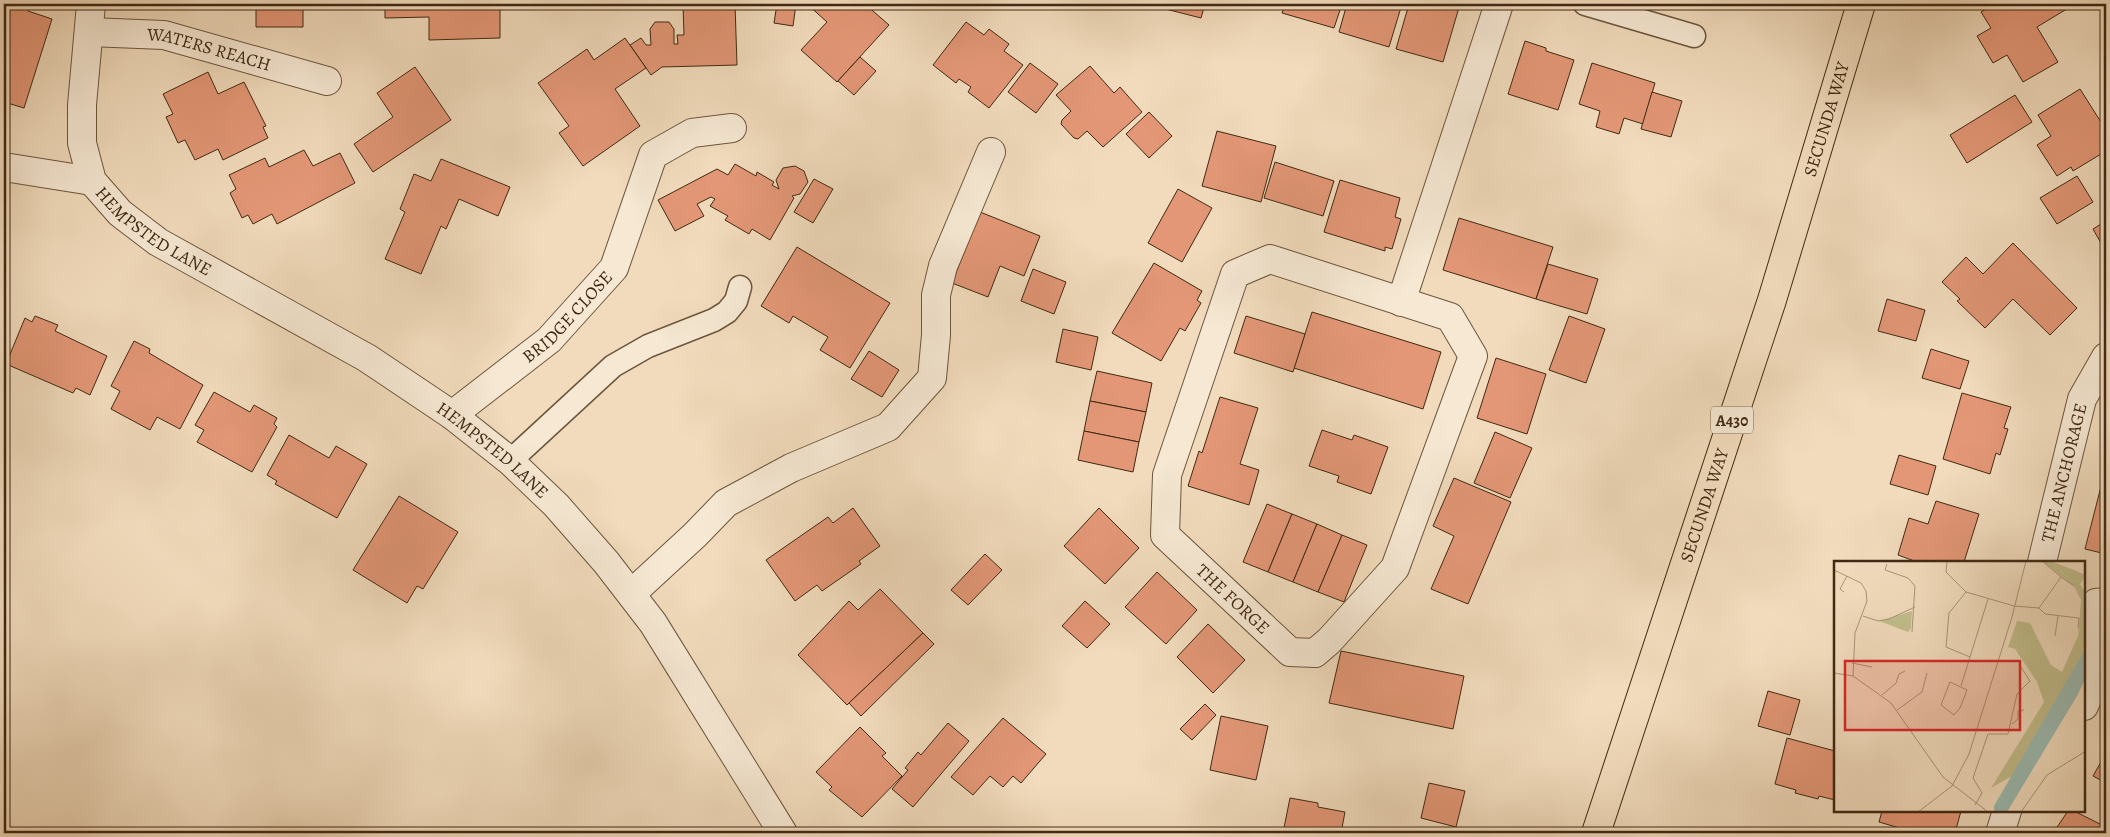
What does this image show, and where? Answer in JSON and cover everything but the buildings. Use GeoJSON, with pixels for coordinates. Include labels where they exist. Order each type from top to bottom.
{"type":"FeatureCollection","features":[{"type":"Feature","properties":{"kind":"main road","name":"SECUNDA WAY"},"geometry":{"type":"LineString","coordinates":[[1596,833],[1772,300],[1861,4]]}},
{"type":"Feature","properties":{"kind":"street","name":"HEMPSTED LANE"},"geometry":{"type":"LineString","coordinates":[[92,4],[82,105],[82,143],[92,180],[120,213],[158,242],[367,358],[452,415],[510,461],[556,505],[653,623],[784,833]]}},
{"type":"Feature","properties":{"kind":"street"},"geometry":{"type":"LineString","coordinates":[[1401,302],[1499,4]]}},
{"type":"Feature","properties":{"kind":"street","name":"WATERS REACH"},"geometry":{"type":"LineString","coordinates":[[89,32],[164,35],[327,80]]}},
{"type":"Feature","properties":{"kind":"street","name":"BRIDGE CLOSE"},"geometry":{"type":"LineString","coordinates":[[452,415],[549,340],[614,268],[653,155],[692,133],[732,128]]}},
{"type":"Feature","properties":{"kind":"street"},"geometry":{"type":"LineString","coordinates":[[630,594],[695,535],[726,503],[791,468],[888,427],[932,378],[936,335],[936,295],[943,266],[991,152]]}},
{"type":"Feature","properties":{"kind":"street","name":"HEMPSTED LANE"},"geometry":{"type":"LineString","coordinates":[[4,168],[92,180]]}},
{"type":"Feature","properties":{"kind":"street","name":"THE FORGE"},"geometry":{"type":"LineString","coordinates":[[1270,259],[1401,302],[1450,317],[1473,356],[1395,568],[1336,635],[1315,654],[1290,652],[1165,534],[1167,475],[1235,274],[1270,259]]}},
{"type":"Feature","properties":{"kind":"street","name":"THE ANCHORAGE"},"geometry":{"type":"LineString","coordinates":[[2042,561],[2082,399],[2106,358]]}},
{"type":"Feature","properties":{"kind":"street"},"geometry":{"type":"LineString","coordinates":[[2085,704],[2088,699],[2096,603],[2106,602]]}},
{"type":"Feature","properties":{"kind":"street"},"geometry":{"type":"LineString","coordinates":[[2000,833],[2007,812]]}},
{"type":"Feature","properties":{"kind":"lane"},"geometry":{"type":"LineString","coordinates":[[1585,4],[1694,36]]}},
{"type":"Feature","properties":{"kind":"lane"},"geometry":{"type":"LineString","coordinates":[[510,461],[613,366],[648,346],[714,320],[736,302],[740,287]]}}]}
